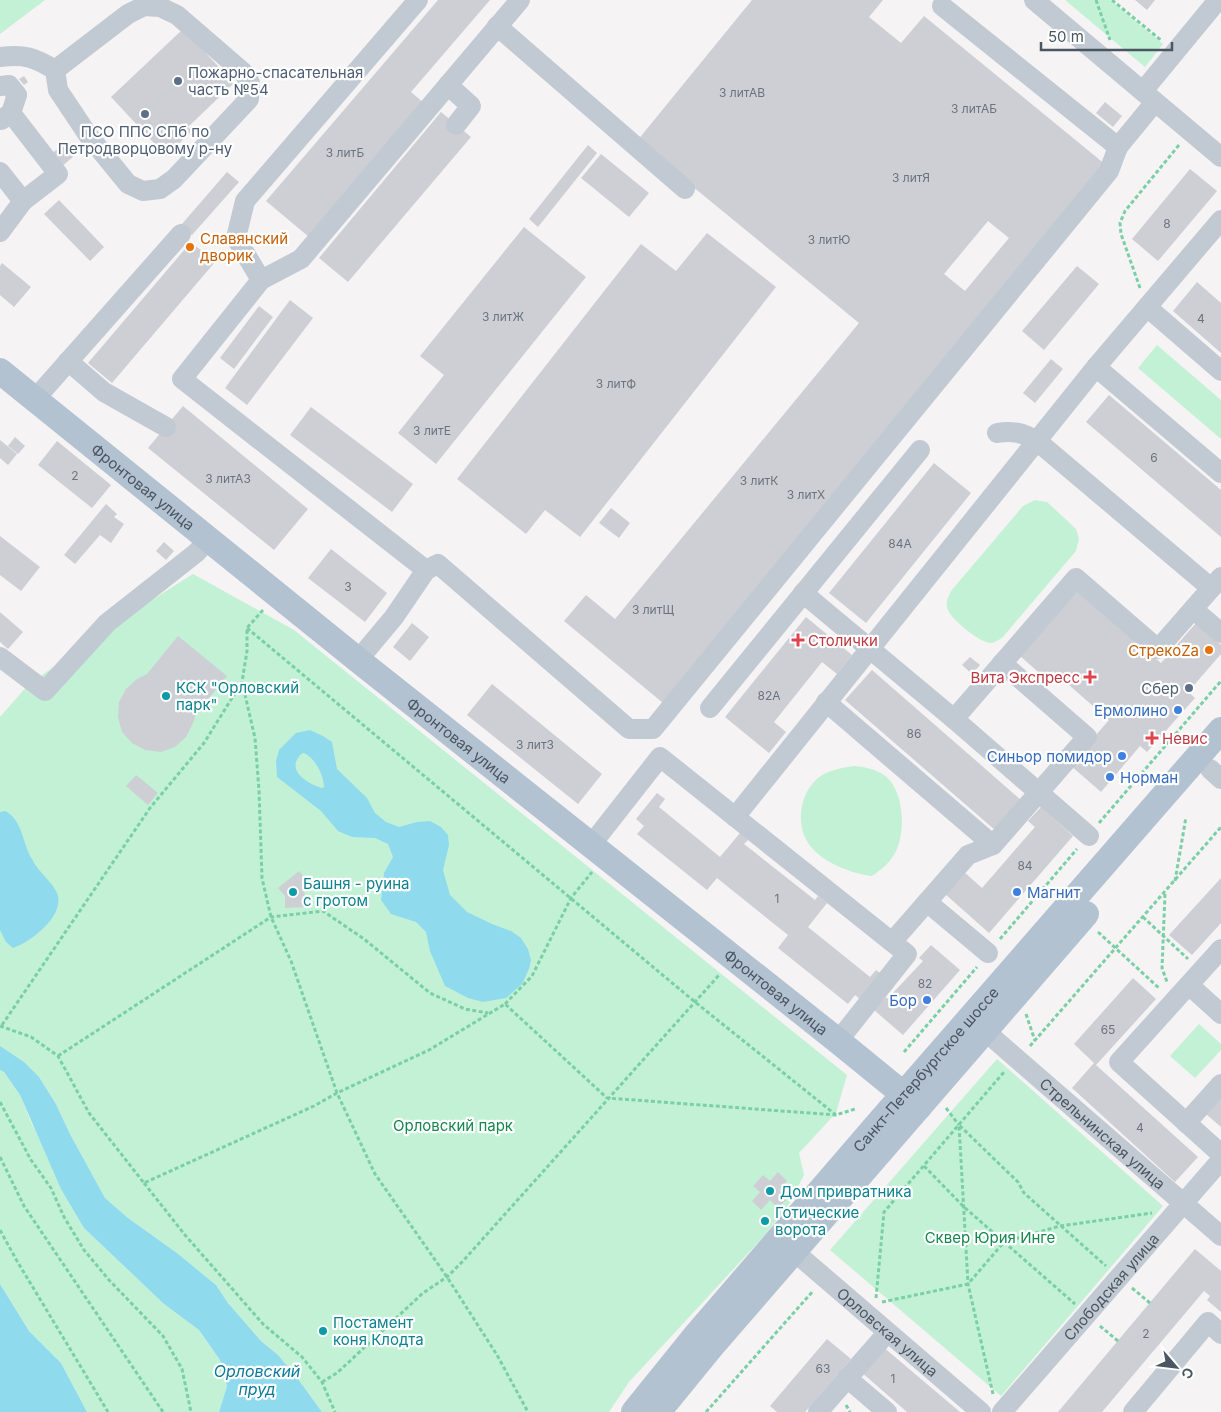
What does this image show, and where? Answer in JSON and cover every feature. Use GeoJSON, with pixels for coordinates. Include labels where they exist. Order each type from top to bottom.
{"type":"FeatureCollection","features":[{"type":"Feature","properties":{"kind":"main road","name":"Фронтовая улица"},"geometry":{"type":"LineString","coordinates":[[0,371],[598,851],[838,1041],[922,1102]]}},
{"type":"Feature","properties":{"kind":"main road","name":"Санкт-Петербургское шоссе"},"geometry":{"type":"LineString","coordinates":[[922,1102],[1221,730]]}},
{"type":"Feature","properties":{"kind":"main road","name":"Санкт-Петербургское шоссе"},"geometry":{"type":"LineString","coordinates":[[653,1408],[711,1347],[787,1246],[922,1102],[1217,768]]}},
{"type":"Feature","properties":{"kind":"street"},"geometry":{"type":"LineString","coordinates":[[261,280],[236,238],[245,201],[418,0]]}},
{"type":"Feature","properties":{"kind":"street"},"geometry":{"type":"LineString","coordinates":[[426,570],[182,378],[261,280],[301,259],[520,0]]}},
{"type":"Feature","properties":{"kind":"street"},"geometry":{"type":"LineString","coordinates":[[1034,0],[1221,157]]}},
{"type":"Feature","properties":{"kind":"street"},"geometry":{"type":"LineString","coordinates":[[358,660],[394,617],[426,570],[438,564],[629,729],[653,729],[1109,171],[1118,147],[1176,52],[1218,0]]}},
{"type":"Feature","properties":{"kind":"street"},"geometry":{"type":"LineString","coordinates":[[0,57],[17,55],[36,58],[54,70],[58,90],[88,135],[128,184],[143,191],[160,189],[174,179],[249,99],[250,83],[243,72],[177,15],[160,6],[144,6],[128,14],[54,70]]}},
{"type":"Feature","properties":{"kind":"street"},"geometry":{"type":"LineString","coordinates":[[942,6],[1118,147]]}},
{"type":"Feature","properties":{"kind":"street"},"geometry":{"type":"LineString","coordinates":[[497,26],[685,189]]}},
{"type":"Feature","properties":{"kind":"street"},"geometry":{"type":"LineString","coordinates":[[0,86],[9,85],[17,95],[5,117],[58,174],[23,201],[0,232]]}},
{"type":"Feature","properties":{"kind":"street"},"geometry":{"type":"LineString","coordinates":[[448,85],[471,106],[456,124]]}},
{"type":"Feature","properties":{"kind":"street"},"geometry":{"type":"LineString","coordinates":[[0,172],[23,201]]}},
{"type":"Feature","properties":{"kind":"street"},"geometry":{"type":"LineString","coordinates":[[735,817],[1096,367],[1221,220]]}},
{"type":"Feature","properties":{"kind":"street"},"geometry":{"type":"LineString","coordinates":[[35,399],[180,234]]}},
{"type":"Feature","properties":{"kind":"street"},"geometry":{"type":"LineString","coordinates":[[1147,307],[1221,371]]}},
{"type":"Feature","properties":{"kind":"street"},"geometry":{"type":"LineString","coordinates":[[68,361],[104,392],[166,427]]}},
{"type":"Feature","properties":{"kind":"street"},"geometry":{"type":"LineString","coordinates":[[1096,367],[1221,473]]}},
{"type":"Feature","properties":{"kind":"street"},"geometry":{"type":"LineString","coordinates":[[954,719],[1076,578],[1158,649],[1216,582],[1037,441],[1024,434],[1008,431],[997,433]]}},
{"type":"Feature","properties":{"kind":"street"},"geometry":{"type":"LineString","coordinates":[[710,708],[920,450]]}},
{"type":"Feature","properties":{"kind":"street"},"geometry":{"type":"LineString","coordinates":[[0,657],[44,691],[107,623],[200,550],[209,539]]}},
{"type":"Feature","properties":{"kind":"street"},"geometry":{"type":"LineString","coordinates":[[803,593],[954,719],[1088,836]]}},
{"type":"Feature","properties":{"kind":"street"},"geometry":{"type":"LineString","coordinates":[[1193,609],[1221,633]]}},
{"type":"Feature","properties":{"kind":"street"},"geometry":{"type":"LineString","coordinates":[[892,942],[968,855],[993,845],[1087,737],[1002,663]]}},
{"type":"Feature","properties":{"kind":"street"},"geometry":{"type":"LineString","coordinates":[[826,702],[993,845]]}},
{"type":"Feature","properties":{"kind":"street"},"geometry":{"type":"LineString","coordinates":[[598,851],[660,757],[907,954],[838,1041]]}},
{"type":"Feature","properties":{"kind":"street"},"geometry":{"type":"LineString","coordinates":[[927,902],[988,953]]}},
{"type":"Feature","properties":{"kind":"street"},"geometry":{"type":"LineString","coordinates":[[1221,949],[1119,1062],[1221,1154]]}},
{"type":"Feature","properties":{"kind":"street"},"geometry":{"type":"LineString","coordinates":[[1195,978],[1221,1014]]}},
{"type":"Feature","properties":{"kind":"street","name":"Стрельнинская улица"},"geometry":{"type":"LineString","coordinates":[[985,1031],[1221,1236]]}},
{"type":"Feature","properties":{"kind":"street"},"geometry":{"type":"LineString","coordinates":[[1186,1123],[1221,1084]]}},
{"type":"Feature","properties":{"kind":"street","name":"Слободская улица"},"geometry":{"type":"LineString","coordinates":[[992,1409],[1184,1204],[1221,1160]]}},
{"type":"Feature","properties":{"kind":"street","name":"Орловская улица"},"geometry":{"type":"LineString","coordinates":[[787,1246],[887,1333],[992,1409]]}},
{"type":"Feature","properties":{"kind":"street"},"geometry":{"type":"LineString","coordinates":[[1133,1412],[1208,1322],[1221,1334]]}},
{"type":"Feature","properties":{"kind":"street"},"geometry":{"type":"LineString","coordinates":[[818,1412],[887,1333]]}},
{"type":"Feature","properties":{"kind":"street"},"geometry":{"type":"LineString","coordinates":[[847,1378],[887,1412]]}},
{"type":"Feature","properties":{"kind":"path"},"geometry":{"type":"LineString","coordinates":[[1096,0],[1112,43]]}},
{"type":"Feature","properties":{"kind":"path"},"geometry":{"type":"LineString","coordinates":[[1112,0],[1176,52]]}},
{"type":"Feature","properties":{"kind":"path"},"geometry":{"type":"LineString","coordinates":[[1147,307],[1120,223],[1125,211],[1183,141]]}},
{"type":"Feature","properties":{"kind":"path"},"geometry":{"type":"LineString","coordinates":[[277,594],[247,628],[247,650],[242,682],[255,738],[262,878],[271,917],[291,960],[336,1093],[375,1174],[447,1277],[497,1355],[528,1412]]}},
{"type":"Feature","properties":{"kind":"path"},"geometry":{"type":"LineString","coordinates":[[247,628],[695,1002],[836,1115]]}},
{"type":"Feature","properties":{"kind":"path"},"geometry":{"type":"LineString","coordinates":[[904,1052],[1221,681]]}},
{"type":"Feature","properties":{"kind":"path"},"geometry":{"type":"LineString","coordinates":[[242,682],[204,743],[150,808],[1,1026],[31,1037],[58,1056],[89,1113],[224,1280],[263,1324],[302,1358],[322,1382],[335,1412]]}},
{"type":"Feature","properties":{"kind":"path"},"geometry":{"type":"LineString","coordinates":[[1175,881],[1186,818]]}},
{"type":"Feature","properties":{"kind":"path"},"geometry":{"type":"LineString","coordinates":[[1161,1212],[1060,1226],[1004,1242],[968,1284],[875,1304],[884,1212],[1016,1058],[1036,1041],[1221,827]]}},
{"type":"Feature","properties":{"kind":"path"},"geometry":{"type":"LineString","coordinates":[[144,1183],[314,1106],[336,1093],[429,1050],[505,1004],[532,976],[571,898],[598,851]]}},
{"type":"Feature","properties":{"kind":"path"},"geometry":{"type":"LineString","coordinates":[[1165,893],[1162,968],[1173,1002]]}},
{"type":"Feature","properties":{"kind":"path"},"geometry":{"type":"LineString","coordinates":[[58,1056],[271,917],[323,911],[364,939],[430,993],[464,1009],[489,1013]]}},
{"type":"Feature","properties":{"kind":"path"},"geometry":{"type":"LineString","coordinates":[[1143,917],[1163,936],[1195,978]]}},
{"type":"Feature","properties":{"kind":"path"},"geometry":{"type":"LineString","coordinates":[[1092,927],[1173,1002]]}},
{"type":"Feature","properties":{"kind":"path"},"geometry":{"type":"LineString","coordinates":[[322,1382],[337,1373],[423,1293],[447,1277],[470,1254],[607,1098],[734,958]]}},
{"type":"Feature","properties":{"kind":"path"},"geometry":{"type":"LineString","coordinates":[[505,1004],[607,1098],[836,1115],[855,1109]]}},
{"type":"Feature","properties":{"kind":"path"},"geometry":{"type":"LineString","coordinates":[[1027,1016],[1036,1041]]}},
{"type":"Feature","properties":{"kind":"path"},"geometry":{"type":"LineString","coordinates":[[0,1102],[31,1160],[51,1188],[64,1217],[84,1250],[109,1280],[163,1336],[182,1369],[191,1412]]}},
{"type":"Feature","properties":{"kind":"path"},"geometry":{"type":"LineString","coordinates":[[922,1102],[959,1125],[1018,1182],[1024,1193],[1108,1267]]}},
{"type":"Feature","properties":{"kind":"path"},"geometry":{"type":"LineString","coordinates":[[959,1125],[968,1284],[992,1409]]}},
{"type":"Feature","properties":{"kind":"path"},"geometry":{"type":"LineString","coordinates":[[0,1157],[24,1206],[163,1412]]}},
{"type":"Feature","properties":{"kind":"path"},"geometry":{"type":"LineString","coordinates":[[924,1166],[964,1207],[1118,1341]]}},
{"type":"Feature","properties":{"kind":"path"},"geometry":{"type":"LineString","coordinates":[[0,1230],[108,1412]]}},
{"type":"Feature","properties":{"kind":"path"},"geometry":{"type":"LineString","coordinates":[[706,1412],[817,1287]]}},
{"type":"Feature","properties":{"kind":"green space"},"geometry":{"type":"Polygon","coordinates":[[[0,0],[45,0],[0,34],[0,0]]]}},
{"type":"Feature","properties":{"kind":"green space"},"geometry":{"type":"Polygon","coordinates":[[[1065,0],[1110,0],[1163,44],[1145,67],[1065,0]]]}},
{"type":"Feature","properties":{"kind":"green space"},"geometry":{"type":"Polygon","coordinates":[[[1157,345],[1221,400],[1221,439],[1138,368],[1157,345]]]}},
{"type":"Feature","properties":{"kind":"green space"},"geometry":{"type":"Polygon","coordinates":[[[1035,500],[1047,502],[1076,529],[1079,539],[1076,551],[1002,638],[992,643],[986,642],[967,630],[955,619],[947,607],[948,598],[951,591],[1023,506],[1035,500]]]}},
{"type":"Feature","properties":{"kind":"green space","name":"Орловский парк"},"geometry":{"type":"Polygon","coordinates":[[[193,574],[294,630],[847,1075],[836,1113],[799,1153],[804,1175],[789,1204],[765,1235],[629,1382],[609,1412],[322,1412],[278,1355],[261,1341],[228,1303],[216,1285],[177,1253],[128,1218],[105,1198],[56,1104],[39,1077],[0,1046],[0,717],[28,685],[117,622],[193,574]]]}},
{"type":"Feature","properties":{"kind":"green space"},"geometry":{"type":"Polygon","coordinates":[[[854,766],[877,771],[891,781],[896,790],[901,811],[901,833],[896,851],[886,865],[872,876],[841,868],[819,855],[808,842],[803,833],[801,823],[803,803],[811,785],[826,773],[854,766]]]}},
{"type":"Feature","properties":{"kind":"green space"},"geometry":{"type":"Polygon","coordinates":[[[1199,1024],[1221,1044],[1221,1050],[1195,1078],[1170,1056],[1199,1024]]]}},
{"type":"Feature","properties":{"kind":"green space","name":"Сквер Юрия Инге"},"geometry":{"type":"Polygon","coordinates":[[[997,1059],[1163,1206],[1001,1396],[830,1250],[997,1059]]]}},
{"type":"Feature","properties":{"kind":"green space"},"geometry":{"type":"Polygon","coordinates":[[[0,1070],[4,1072],[20,1095],[30,1120],[84,1228],[164,1304],[199,1330],[220,1360],[227,1386],[219,1412],[87,1412],[61,1363],[29,1331],[0,1284],[0,1070]]]}},
{"type":"Feature","properties":{"kind":"water"},"geometry":{"type":"Polygon","coordinates":[[[310,730],[332,742],[337,769],[367,798],[375,813],[386,822],[399,827],[430,821],[441,827],[448,835],[449,845],[443,870],[450,895],[467,912],[511,931],[521,938],[528,949],[531,960],[529,969],[522,984],[506,998],[483,1002],[468,998],[445,986],[430,951],[426,932],[416,922],[391,914],[381,900],[384,873],[393,857],[388,844],[375,838],[352,837],[338,831],[321,811],[277,777],[276,761],[279,750],[296,733],[310,730]],[[303,753],[300,755],[296,762],[297,771],[308,782],[322,788],[324,787],[324,782],[320,772],[307,755],[303,753]]]}},
{"type":"Feature","properties":{"kind":"water"},"geometry":{"type":"Polygon","coordinates":[[[5,811],[11,815],[19,826],[32,859],[54,888],[58,901],[52,918],[45,926],[29,940],[13,948],[6,942],[0,930],[0,812],[5,811]]]}},
{"type":"Feature","properties":{"kind":"water","name":"Орловский пруд"},"geometry":{"type":"Polygon","coordinates":[[[0,1046],[24,1062],[39,1077],[56,1104],[105,1198],[128,1218],[177,1253],[216,1285],[228,1303],[261,1341],[278,1355],[322,1412],[219,1412],[227,1386],[220,1360],[199,1330],[164,1304],[84,1228],[61,1189],[20,1095],[4,1072],[0,1070],[0,1046]]]}},
{"type":"Feature","properties":{"kind":"water"},"geometry":{"type":"Polygon","coordinates":[[[0,1284],[29,1331],[61,1363],[87,1412],[0,1412],[0,1284]]]}},
{"type":"Feature","properties":{"kind":"building"},"geometry":{"type":"Polygon","coordinates":[[[438,0],[490,0],[411,92],[424,103],[309,237],[266,201],[438,0]]]}},
{"type":"Feature","properties":{"kind":"building"},"geometry":{"type":"Polygon","coordinates":[[[752,0],[883,0],[869,17],[901,43],[924,16],[1106,165],[663,703],[564,621],[586,595],[615,619],[859,323],[637,141],[752,0]],[[988,221],[944,274],[965,291],[1009,238],[988,221]]]}},
{"type":"Feature","properties":{"kind":"building"},"geometry":{"type":"Polygon","coordinates":[[[1135,0],[1155,0],[1147,10],[1135,0]]]}},
{"type":"Feature","properties":{"kind":"building"},"geometry":{"type":"Polygon","coordinates":[[[183,29],[234,83],[188,127],[192,131],[166,156],[111,97],[183,29]]]}},
{"type":"Feature","properties":{"kind":"building"},"geometry":{"type":"Polygon","coordinates":[[[24,76],[28,82],[24,85],[19,79],[24,76]]]}},
{"type":"Feature","properties":{"kind":"building"},"geometry":{"type":"Polygon","coordinates":[[[1105,102],[1122,116],[1113,127],[1096,113],[1105,102]]]}},
{"type":"Feature","properties":{"kind":"building"},"geometry":{"type":"Polygon","coordinates":[[[441,112],[471,137],[348,282],[319,258],[441,112]]]}},
{"type":"Feature","properties":{"kind":"building"},"geometry":{"type":"Polygon","coordinates":[[[63,145],[73,157],[61,167],[51,154],[63,145]]]}},
{"type":"Feature","properties":{"kind":"building"},"geometry":{"type":"Polygon","coordinates":[[[588,145],[597,153],[538,227],[529,219],[588,145]]]}},
{"type":"Feature","properties":{"kind":"building"},"geometry":{"type":"Polygon","coordinates":[[[601,154],[649,193],[629,217],[581,178],[601,154]]]}},
{"type":"Feature","properties":{"kind":"building"},"geometry":{"type":"Polygon","coordinates":[[[1190,169],[1217,191],[1158,261],[1132,239],[1190,169]]]}},
{"type":"Feature","properties":{"kind":"building"},"geometry":{"type":"Polygon","coordinates":[[[227,172],[239,182],[192,235],[181,225],[227,172]]]}},
{"type":"Feature","properties":{"kind":"building"},"geometry":{"type":"Polygon","coordinates":[[[59,200],[104,247],[90,261],[44,214],[59,200]]]}},
{"type":"Feature","properties":{"kind":"building"},"geometry":{"type":"Polygon","coordinates":[[[524,227],[586,277],[436,464],[398,433],[444,375],[420,356],[524,227]]]}},
{"type":"Feature","properties":{"kind":"building"},"geometry":{"type":"Polygon","coordinates":[[[707,233],[776,287],[580,537],[545,510],[526,534],[457,479],[641,244],[676,271],[707,233]]]}},
{"type":"Feature","properties":{"kind":"building"},"geometry":{"type":"Polygon","coordinates":[[[191,242],[215,262],[112,383],[88,363],[191,242]]]}},
{"type":"Feature","properties":{"kind":"building"},"geometry":{"type":"Polygon","coordinates":[[[2,263],[31,287],[14,307],[0,295],[0,266],[2,263]]]}},
{"type":"Feature","properties":{"kind":"building"},"geometry":{"type":"Polygon","coordinates":[[[1077,266],[1099,284],[1044,350],[1022,331],[1077,266]]]}},
{"type":"Feature","properties":{"kind":"building"},"geometry":{"type":"Polygon","coordinates":[[[1197,282],[1221,303],[1221,353],[1173,311],[1197,282]]]}},
{"type":"Feature","properties":{"kind":"building"},"geometry":{"type":"Polygon","coordinates":[[[290,300],[313,318],[247,405],[225,388],[290,300]]]}},
{"type":"Feature","properties":{"kind":"building"},"geometry":{"type":"Polygon","coordinates":[[[259,306],[273,317],[234,369],[220,358],[259,306]]]}},
{"type":"Feature","properties":{"kind":"building"},"geometry":{"type":"Polygon","coordinates":[[[1051,359],[1063,369],[1035,403],[1023,393],[1051,359]]]}},
{"type":"Feature","properties":{"kind":"building"},"geometry":{"type":"Polygon","coordinates":[[[1109,395],[1221,490],[1221,537],[1086,422],[1109,395]]]}},
{"type":"Feature","properties":{"kind":"building"},"geometry":{"type":"Polygon","coordinates":[[[183,406],[308,509],[274,550],[148,448],[183,406]]]}},
{"type":"Feature","properties":{"kind":"building"},"geometry":{"type":"Polygon","coordinates":[[[311,407],[413,484],[392,512],[290,435],[311,407]]]}},
{"type":"Feature","properties":{"kind":"building"},"geometry":{"type":"Polygon","coordinates":[[[15,437],[25,446],[18,454],[8,446],[15,437]]]}},
{"type":"Feature","properties":{"kind":"building"},"geometry":{"type":"Polygon","coordinates":[[[0,440],[17,454],[8,465],[0,458],[0,440]]]}},
{"type":"Feature","properties":{"kind":"building"},"geometry":{"type":"Polygon","coordinates":[[[57,441],[111,485],[92,508],[38,465],[57,441]]]}},
{"type":"Feature","properties":{"kind":"building"},"geometry":{"type":"Polygon","coordinates":[[[934,463],[971,493],[866,623],[829,593],[934,463]]]}},
{"type":"Feature","properties":{"kind":"building"},"geometry":{"type":"Polygon","coordinates":[[[106,504],[117,514],[114,517],[124,524],[111,543],[100,535],[75,564],[64,555],[106,504]]]}},
{"type":"Feature","properties":{"kind":"building"},"geometry":{"type":"Polygon","coordinates":[[[611,508],[630,523],[619,538],[599,523],[611,508]]]}},
{"type":"Feature","properties":{"kind":"building"},"geometry":{"type":"Polygon","coordinates":[[[0,536],[40,567],[21,591],[0,575],[0,536]]]}},
{"type":"Feature","properties":{"kind":"building"},"geometry":{"type":"Polygon","coordinates":[[[164,542],[174,551],[166,560],[156,551],[164,542]]]}},
{"type":"Feature","properties":{"kind":"building"},"geometry":{"type":"Polygon","coordinates":[[[331,549],[387,593],[365,622],[308,578],[331,549]]]}},
{"type":"Feature","properties":{"kind":"building"},"geometry":{"type":"Polygon","coordinates":[[[1076,590],[1161,663],[1196,623],[1221,645],[1221,654],[1188,692],[1195,698],[1147,752],[1140,746],[1101,792],[1070,765],[1109,720],[1053,671],[1046,679],[1019,655],[1076,590]]]}},
{"type":"Feature","properties":{"kind":"building"},"geometry":{"type":"Polygon","coordinates":[[[0,612],[23,632],[8,649],[0,642],[0,612]]]}},
{"type":"Feature","properties":{"kind":"building"},"geometry":{"type":"Polygon","coordinates":[[[806,617],[852,655],[837,674],[822,662],[774,722],[786,732],[769,753],[725,717],[806,617]]]}},
{"type":"Feature","properties":{"kind":"building"},"geometry":{"type":"Polygon","coordinates":[[[412,623],[429,637],[410,661],[393,647],[412,623]]]}},
{"type":"Feature","properties":{"kind":"building","name":"КСК \"Орловский парк\""},"geometry":{"type":"Polygon","coordinates":[[[178,636],[227,676],[196,714],[186,737],[175,747],[161,752],[145,750],[132,743],[122,732],[118,717],[119,702],[126,689],[137,679],[147,674],[178,636]]]}},
{"type":"Feature","properties":{"kind":"building"},"geometry":{"type":"Polygon","coordinates":[[[970,657],[980,665],[972,674],[962,665],[970,657]]]}},
{"type":"Feature","properties":{"kind":"building"},"geometry":{"type":"Polygon","coordinates":[[[872,670],[1021,800],[995,830],[845,700],[872,670]]]}},
{"type":"Feature","properties":{"kind":"building"},"geometry":{"type":"Polygon","coordinates":[[[492,684],[602,774],[578,804],[467,715],[492,684]]]}},
{"type":"Feature","properties":{"kind":"building"},"geometry":{"type":"Polygon","coordinates":[[[136,775],[158,793],[148,805],[126,786],[136,775]]]}},
{"type":"Feature","properties":{"kind":"building"},"geometry":{"type":"Polygon","coordinates":[[[657,793],[665,799],[659,807],[720,857],[740,833],[748,840],[744,844],[815,900],[818,896],[827,903],[808,927],[870,977],[876,970],[884,976],[863,1002],[855,995],[848,1004],[778,948],[788,935],[717,878],[707,890],[637,834],[644,826],[636,819],[657,793]]]}},
{"type":"Feature","properties":{"kind":"building"},"geometry":{"type":"Polygon","coordinates":[[[1041,807],[1073,836],[989,933],[944,893],[963,871],[982,888],[1035,827],[1028,821],[1041,807]]]}},
{"type":"Feature","properties":{"kind":"building","name":"Башня - руина с гротом"},"geometry":{"type":"Polygon","coordinates":[[[299,871],[304,877],[305,907],[285,908],[285,896],[278,888],[299,871]]]}},
{"type":"Feature","properties":{"kind":"building"},"geometry":{"type":"Polygon","coordinates":[[[1221,878],[1221,923],[1192,955],[1169,935],[1221,878]]]}},
{"type":"Feature","properties":{"kind":"building"},"geometry":{"type":"Polygon","coordinates":[[[931,945],[960,970],[903,1035],[874,1010],[886,997],[889,1000],[892,997],[891,995],[923,961],[919,958],[931,945]]]}},
{"type":"Feature","properties":{"kind":"building"},"geometry":{"type":"Polygon","coordinates":[[[1133,978],[1156,999],[1096,1065],[1198,1157],[1175,1182],[1072,1088],[1094,1063],[1074,1044],[1133,978]]]}},
{"type":"Feature","properties":{"kind":"building"},"geometry":{"type":"Polygon","coordinates":[[[1221,1096],[1221,1127],[1206,1114],[1221,1096]]]}},
{"type":"Feature","properties":{"kind":"building","name":"Дом привратника"},"geometry":{"type":"Polygon","coordinates":[[[778,1172],[787,1181],[779,1190],[788,1198],[778,1208],[770,1200],[761,1210],[752,1201],[760,1192],[753,1186],[763,1175],[770,1181],[778,1172]]]}},
{"type":"Feature","properties":{"kind":"building"},"geometry":{"type":"Polygon","coordinates":[[[1195,1249],[1221,1271],[1221,1312],[1207,1300],[1210,1296],[1204,1291],[1102,1412],[1058,1412],[1195,1249]]]}},
{"type":"Feature","properties":{"kind":"building"},"geometry":{"type":"Polygon","coordinates":[[[827,1339],[851,1359],[805,1412],[777,1412],[770,1406],[827,1339]]]}},
{"type":"Feature","properties":{"kind":"building"},"geometry":{"type":"Polygon","coordinates":[[[882,1346],[960,1412],[907,1412],[860,1371],[882,1346]]]}},
{"type":"Feature","properties":{"kind":"place","name":"Пожарно-спасательная часть №54"},"geometry":{"type":"Point","coordinates":[178,81]}},
{"type":"Feature","properties":{"kind":"place","name":"ПСО ППС СПб по Петродворцовому р-ну"},"geometry":{"type":"Point","coordinates":[145,114]}},
{"type":"Feature","properties":{"kind":"place","name":"Славянский дворик"},"geometry":{"type":"Point","coordinates":[190,247]}},
{"type":"Feature","properties":{"kind":"place","name":"Столички"},"geometry":{"type":"Point","coordinates":[798,640]}},
{"type":"Feature","properties":{"kind":"place","name":"СтрекоZа"},"geometry":{"type":"Point","coordinates":[1209,650]}},
{"type":"Feature","properties":{"kind":"place","name":"Вита Экспресс"},"geometry":{"type":"Point","coordinates":[1090,677]}},
{"type":"Feature","properties":{"kind":"place","name":"Сбер"},"geometry":{"type":"Point","coordinates":[1189,688]}},
{"type":"Feature","properties":{"kind":"place","name":"КСК \"Орловский парк\""},"geometry":{"type":"Point","coordinates":[166,696]}},
{"type":"Feature","properties":{"kind":"place","name":"Ермолино"},"geometry":{"type":"Point","coordinates":[1178,710]}},
{"type":"Feature","properties":{"kind":"place","name":"Невис"},"geometry":{"type":"Point","coordinates":[1152,738]}},
{"type":"Feature","properties":{"kind":"place","name":"Синьор помидор"},"geometry":{"type":"Point","coordinates":[1122,756]}},
{"type":"Feature","properties":{"kind":"place","name":"Норман"},"geometry":{"type":"Point","coordinates":[1110,777]}},
{"type":"Feature","properties":{"kind":"place","name":"Башня - руина с гротом"},"geometry":{"type":"Point","coordinates":[293,892]}},
{"type":"Feature","properties":{"kind":"place","name":"Магнит"},"geometry":{"type":"Point","coordinates":[1017,892]}},
{"type":"Feature","properties":{"kind":"place","name":"Бор"},"geometry":{"type":"Point","coordinates":[927,1000]}},
{"type":"Feature","properties":{"kind":"place","name":"Дом привратника"},"geometry":{"type":"Point","coordinates":[770,1191]}},
{"type":"Feature","properties":{"kind":"place","name":"Готические ворота"},"geometry":{"type":"Point","coordinates":[765,1221]}},
{"type":"Feature","properties":{"kind":"place","name":"Постамент коня Клодта"},"geometry":{"type":"Point","coordinates":[323,1331]}}]}
